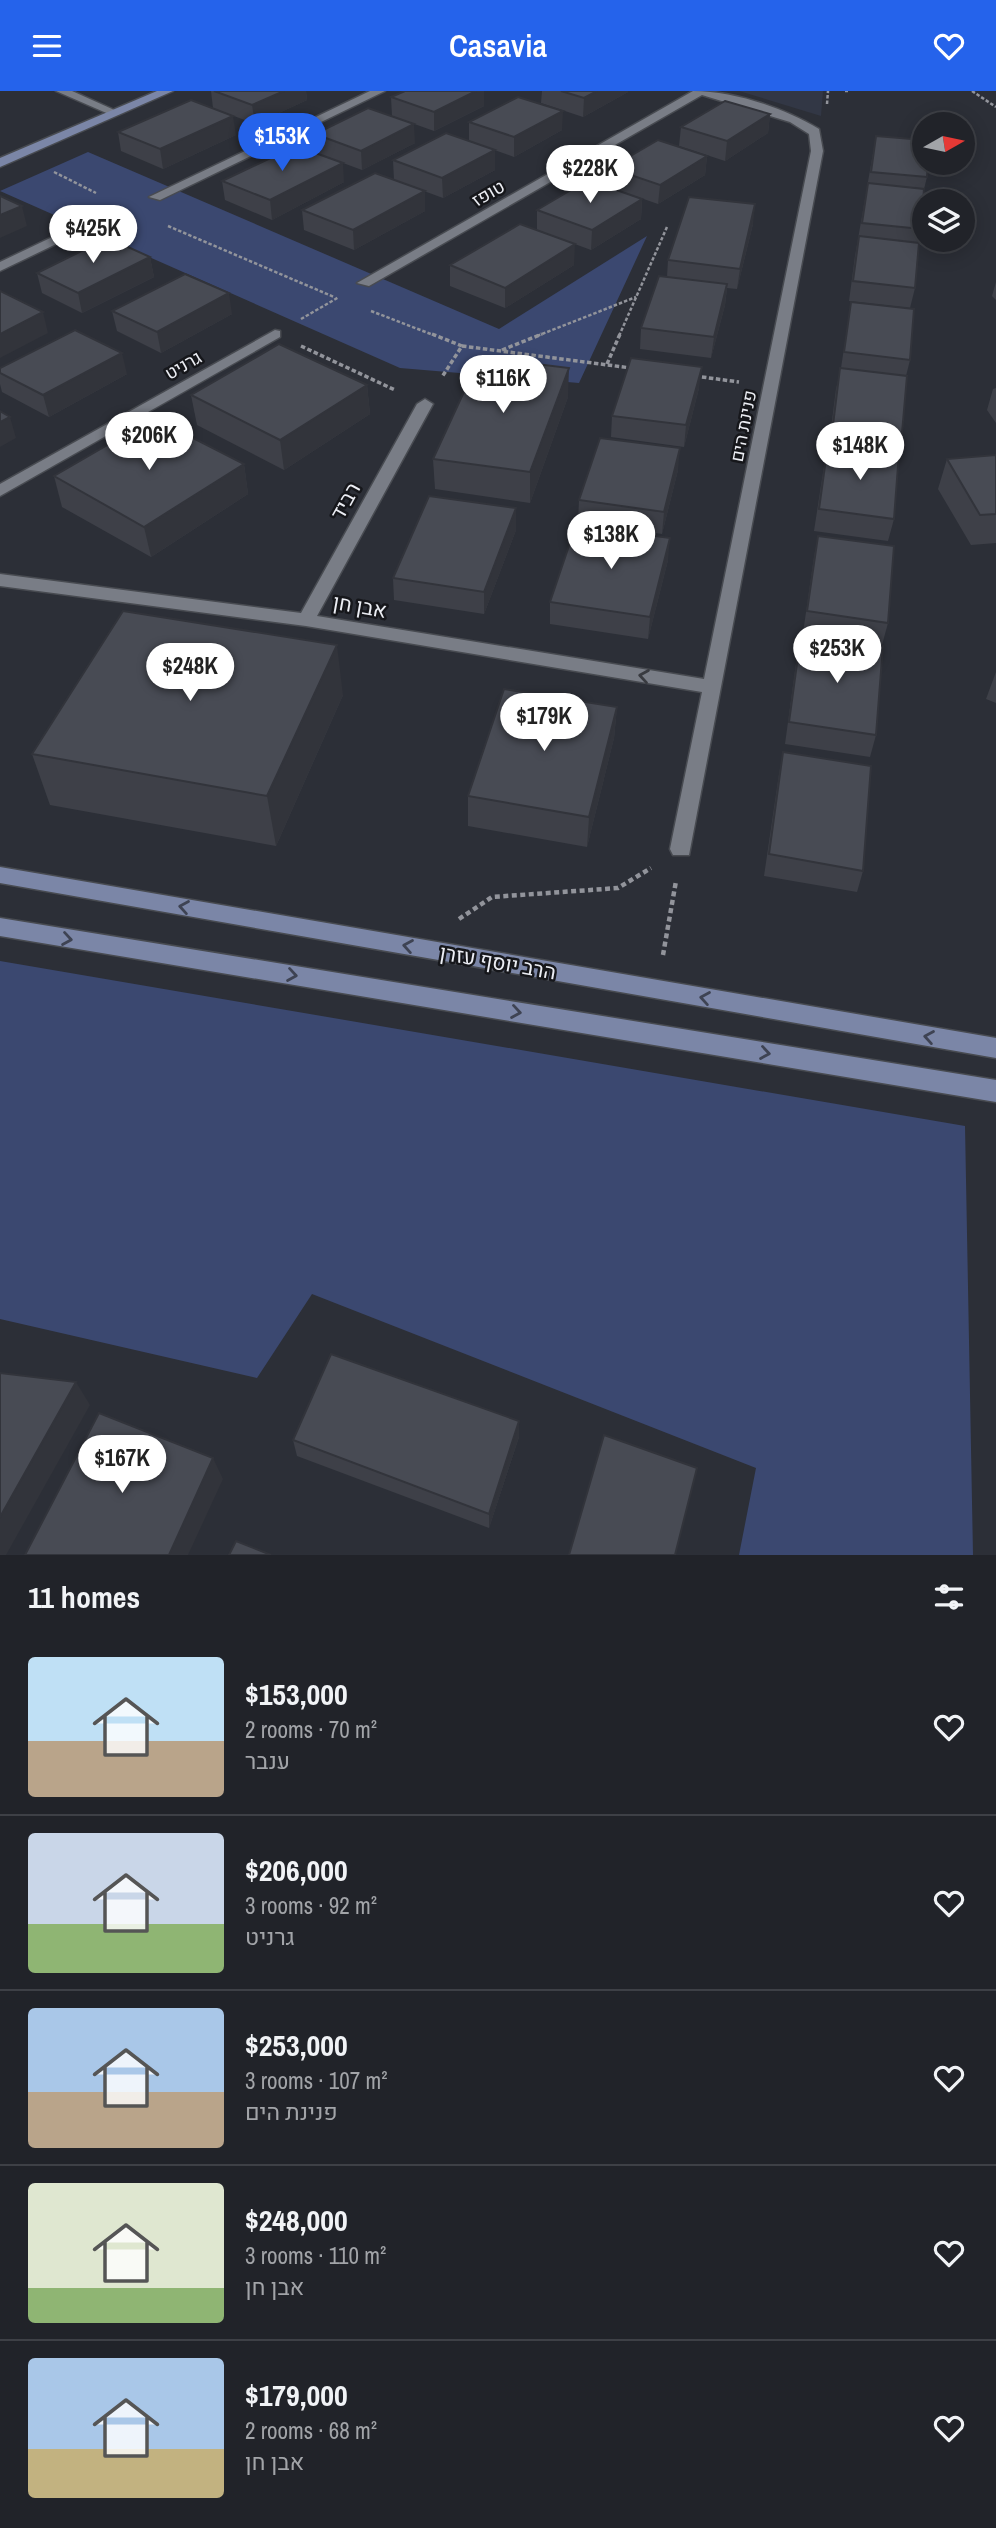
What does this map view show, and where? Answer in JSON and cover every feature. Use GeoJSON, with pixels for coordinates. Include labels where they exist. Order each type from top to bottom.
{"type":"FeatureCollection","features":[{"type":"Feature","properties":{"kind":"street"},"geometry":{"type":"LineString","coordinates":[[62,91],[115,113]]}},
{"type":"Feature","properties":{"kind":"street"},"geometry":{"type":"LineString","coordinates":[[0,163],[167,91]]}},
{"type":"Feature","properties":{"kind":"street"},"geometry":{"type":"LineString","coordinates":[[155,197],[379,91]]}},
{"type":"Feature","properties":{"kind":"street","name":"טופז"},"geometry":{"type":"LineString","coordinates":[[364,283],[701,91]]}},
{"type":"Feature","properties":{"kind":"street","name":"פנינת הים"},"geometry":{"type":"LineString","coordinates":[[681,849],[818,141],[815,132],[794,119],[701,91]]}},
{"type":"Feature","properties":{"kind":"street"},"geometry":{"type":"LineString","coordinates":[[0,267],[95,222]]}},
{"type":"Feature","properties":{"kind":"street","name":"גרניט"},"geometry":{"type":"LineString","coordinates":[[0,491],[275,334]]}},
{"type":"Feature","properties":{"kind":"street","name":"רביד"},"geometry":{"type":"LineString","coordinates":[[306,620],[425,404]]}},
{"type":"Feature","properties":{"kind":"street","name":"אבן חן"},"geometry":{"type":"LineString","coordinates":[[0,580],[306,620],[711,687]]}},
{"type":"Feature","properties":{"kind":"street","name":"הרב יוסף עזרן"},"geometry":{"type":"LineString","coordinates":[[0,875],[996,1048]]}},
{"type":"Feature","properties":{"kind":"street"},"geometry":{"type":"LineString","coordinates":[[0,927],[996,1091]]}},
{"type":"Feature","properties":{"kind":"path"},"geometry":{"type":"LineString","coordinates":[[972,91],[996,107]]}},
{"type":"Feature","properties":{"kind":"path"},"geometry":{"type":"LineString","coordinates":[[19,155],[103,197]]}},
{"type":"Feature","properties":{"kind":"path"},"geometry":{"type":"LineString","coordinates":[[164,224],[349,303]]}},
{"type":"Feature","properties":{"kind":"path"},"geometry":{"type":"LineString","coordinates":[[607,364],[667,227]]}},
{"type":"Feature","properties":{"kind":"path"},"geometry":{"type":"LineString","coordinates":[[275,334],[364,283]]}},
{"type":"Feature","properties":{"kind":"path"},"geometry":{"type":"LineString","coordinates":[[501,351],[636,297]]}},
{"type":"Feature","properties":{"kind":"path"},"geometry":{"type":"LineString","coordinates":[[362,308],[462,345],[634,368]]}},
{"type":"Feature","properties":{"kind":"path"},"geometry":{"type":"LineString","coordinates":[[275,334],[425,404],[462,345]]}},
{"type":"Feature","properties":{"kind":"path"},"geometry":{"type":"LineString","coordinates":[[689,375],[770,386]]}},
{"type":"Feature","properties":{"kind":"path"},"geometry":{"type":"LineString","coordinates":[[415,947],[492,897],[618,888],[681,849]]}},
{"type":"Feature","properties":{"kind":"path"},"geometry":{"type":"LineString","coordinates":[[657,989],[681,849]]}},
{"type":"Feature","properties":{"kind":"shaded area"},"geometry":{"type":"Polygon","coordinates":[[[739,91],[823,91],[821,116],[739,91]]]}},
{"type":"Feature","properties":{"kind":"shaded area"},"geometry":{"type":"Polygon","coordinates":[[[88,152],[499,329],[647,236],[579,383],[400,368],[0,191],[88,152]]]}},
{"type":"Feature","properties":{"kind":"shaded area"},"geometry":{"type":"Polygon","coordinates":[[[0,961],[965,1126],[973,1555],[739,1555],[756,1468],[312,1294],[257,1378],[0,1319],[0,961]]]}},
{"type":"Feature","properties":{"kind":"building"},"geometry":{"type":"Polygon","coordinates":[[[214,91],[284,91],[252,105],[214,91]]]}},
{"type":"Feature","properties":{"kind":"building"},"geometry":{"type":"Polygon","coordinates":[[[405,91],[476,91],[434,112],[391,97],[405,91]]]}},
{"type":"Feature","properties":{"kind":"building"},"geometry":{"type":"Polygon","coordinates":[[[561,91],[597,91],[584,98],[561,91]]]}},
{"type":"Feature","properties":{"kind":"building"},"geometry":{"type":"Polygon","coordinates":[[[518,97],[563,111],[514,137],[469,122],[518,97]]]}},
{"type":"Feature","properties":{"kind":"building"},"geometry":{"type":"Polygon","coordinates":[[[191,100],[233,116],[160,149],[118,132],[191,100]]]}},
{"type":"Feature","properties":{"kind":"building"},"geometry":{"type":"Polygon","coordinates":[[[725,101],[770,114],[727,141],[681,127],[725,101]]]}},
{"type":"Feature","properties":{"kind":"building"},"geometry":{"type":"Polygon","coordinates":[[[368,108],[414,124],[361,151],[315,134],[368,108]]]}},
{"type":"Feature","properties":{"kind":"building"},"geometry":{"type":"Polygon","coordinates":[[[446,133],[495,150],[442,178],[393,160],[446,133]]]}},
{"type":"Feature","properties":{"kind":"building"},"geometry":{"type":"Polygon","coordinates":[[[876,136],[912,139],[912,175],[927,175],[927,177],[871,172],[876,136]]]}},
{"type":"Feature","properties":{"kind":"building"},"geometry":{"type":"Polygon","coordinates":[[[658,140],[707,156],[660,185],[610,168],[658,140]]]}},
{"type":"Feature","properties":{"kind":"building"},"geometry":{"type":"Polygon","coordinates":[[[296,146],[343,163],[270,200],[222,181],[296,146]]]}},
{"type":"Feature","properties":{"kind":"building"},"geometry":{"type":"Polygon","coordinates":[[[375,173],[425,191],[353,230],[302,210],[375,173]]]}},
{"type":"Feature","properties":{"kind":"building"},"geometry":{"type":"Polygon","coordinates":[[[588,180],[642,199],[592,230],[537,210],[588,180]]]}},
{"type":"Feature","properties":{"kind":"building"},"geometry":{"type":"Polygon","coordinates":[[[868,183],[924,189],[912,189],[912,228],[862,223],[868,183]]]}},
{"type":"Feature","properties":{"kind":"building"},"geometry":{"type":"Polygon","coordinates":[[[0,196],[22,206],[0,215],[0,196]]]}},
{"type":"Feature","properties":{"kind":"building"},"geometry":{"type":"Polygon","coordinates":[[[689,197],[755,204],[740,269],[668,260],[689,197]]]}},
{"type":"Feature","properties":{"kind":"building"},"geometry":{"type":"Polygon","coordinates":[[[520,224],[575,244],[505,288],[450,265],[520,224]]]}},
{"type":"Feature","properties":{"kind":"building"},"geometry":{"type":"Polygon","coordinates":[[[859,236],[912,242],[912,252],[918,252],[915,288],[853,281],[859,236]]]}},
{"type":"Feature","properties":{"kind":"building"},"geometry":{"type":"Polygon","coordinates":[[[108,238],[150,257],[78,293],[37,273],[108,238]]]}},
{"type":"Feature","properties":{"kind":"building"},"geometry":{"type":"Polygon","coordinates":[[[185,274],[229,293],[157,332],[112,311],[185,274]]]}},
{"type":"Feature","properties":{"kind":"building"},"geometry":{"type":"Polygon","coordinates":[[[659,276],[727,284],[714,337],[641,328],[659,276]]]}},
{"type":"Feature","properties":{"kind":"building"},"geometry":{"type":"Polygon","coordinates":[[[0,291],[43,312],[0,334],[0,291]]]}},
{"type":"Feature","properties":{"kind":"building"},"geometry":{"type":"Polygon","coordinates":[[[851,302],[914,309],[910,360],[844,352],[851,302]]]}},
{"type":"Feature","properties":{"kind":"building"},"geometry":{"type":"Polygon","coordinates":[[[75,330],[122,353],[43,395],[0,373],[0,368],[75,330]]]}},
{"type":"Feature","properties":{"kind":"building"},"geometry":{"type":"Polygon","coordinates":[[[279,344],[367,385],[280,440],[191,395],[279,344]]]}},
{"type":"Feature","properties":{"kind":"building"},"geometry":{"type":"Polygon","coordinates":[[[480,357],[569,368],[530,472],[433,459],[480,357]]]}},
{"type":"Feature","properties":{"kind":"building"},"geometry":{"type":"Polygon","coordinates":[[[631,358],[702,367],[686,425],[612,416],[631,358]]]}},
{"type":"Feature","properties":{"kind":"building"},"geometry":{"type":"Polygon","coordinates":[[[840,368],[907,376],[902,433],[833,425],[840,368]]]}},
{"type":"Feature","properties":{"kind":"building"},"geometry":{"type":"Polygon","coordinates":[[[0,411],[10,417],[0,422],[0,411]]]}},
{"type":"Feature","properties":{"kind":"building"},"geometry":{"type":"Polygon","coordinates":[[[154,418],[244,464],[144,527],[54,476],[154,418]]]}},
{"type":"Feature","properties":{"kind":"building"},"geometry":{"type":"Polygon","coordinates":[[[600,438],[680,448],[664,512],[579,500],[600,438]]]}},
{"type":"Feature","properties":{"kind":"building"},"geometry":{"type":"Polygon","coordinates":[[[828,444],[899,453],[894,519],[819,509],[828,444]]]}},
{"type":"Feature","properties":{"kind":"building"},"geometry":{"type":"Polygon","coordinates":[[[996,455],[996,514],[980,515],[947,459],[996,455]]]}},
{"type":"Feature","properties":{"kind":"building"},"geometry":{"type":"Polygon","coordinates":[[[429,496],[516,508],[484,592],[393,578],[429,496]]]}},
{"type":"Feature","properties":{"kind":"building"},"geometry":{"type":"Polygon","coordinates":[[[576,525],[670,538],[650,617],[550,602],[576,525]]]}},
{"type":"Feature","properties":{"kind":"building"},"geometry":{"type":"Polygon","coordinates":[[[818,536],[894,546],[888,623],[807,611],[818,536]]]}},
{"type":"Feature","properties":{"kind":"building"},"geometry":{"type":"Polygon","coordinates":[[[123,611],[337,645],[267,796],[32,754],[123,611]]]}},
{"type":"Feature","properties":{"kind":"building"},"geometry":{"type":"Polygon","coordinates":[[[801,634],[883,646],[876,735],[789,722],[801,634]]]}},
{"type":"Feature","properties":{"kind":"building"},"geometry":{"type":"Polygon","coordinates":[[[504,689],[617,707],[589,817],[468,796],[504,689]]]}},
{"type":"Feature","properties":{"kind":"building"},"geometry":{"type":"Polygon","coordinates":[[[783,752],[871,766],[863,871],[769,854],[783,752]]]}},
{"type":"Feature","properties":{"kind":"building"},"geometry":{"type":"Polygon","coordinates":[[[331,1354],[519,1421],[489,1514],[293,1440],[331,1354]]]}},
{"type":"Feature","properties":{"kind":"building"},"geometry":{"type":"Polygon","coordinates":[[[0,1373],[76,1382],[0,1517],[0,1373]]]}},
{"type":"Feature","properties":{"kind":"building"},"geometry":{"type":"Polygon","coordinates":[[[99,1413],[213,1458],[169,1555],[25,1555],[99,1413]]]}},
{"type":"Feature","properties":{"kind":"building"},"geometry":{"type":"Polygon","coordinates":[[[604,1435],[697,1468],[675,1555],[569,1555],[604,1435]]]}},
{"type":"Feature","properties":{"kind":"building"},"geometry":{"type":"Polygon","coordinates":[[[236,1541],[271,1555],[229,1555],[236,1541]]]}}]}
